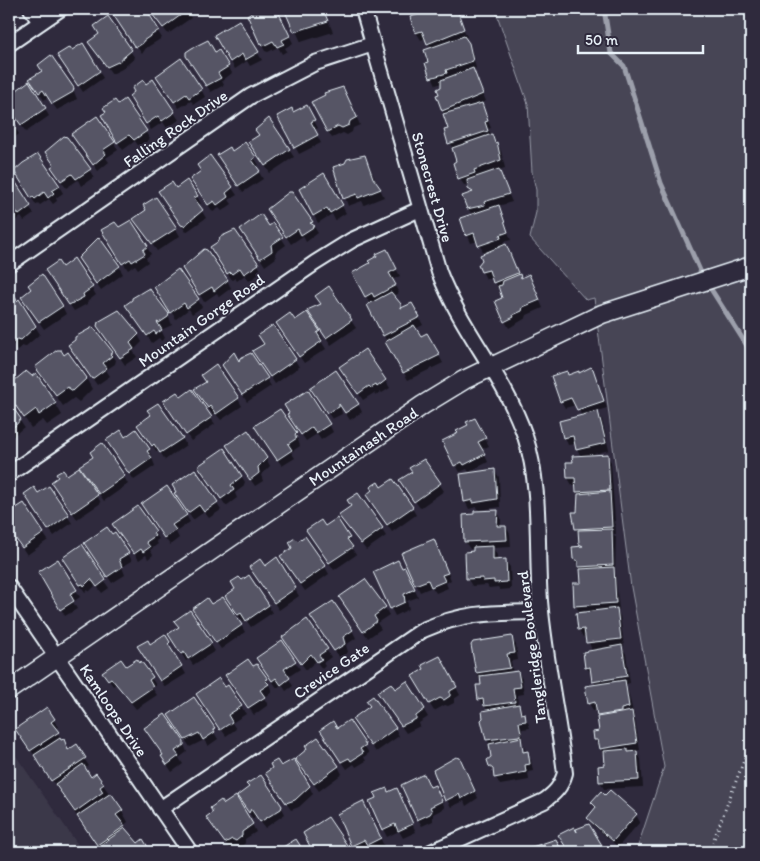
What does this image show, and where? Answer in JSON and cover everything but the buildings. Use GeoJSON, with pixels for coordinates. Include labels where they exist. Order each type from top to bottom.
{"type":"FeatureCollection","features":[{"type":"Feature","properties":{"kind":"street"},"geometry":{"type":"LineString","coordinates":[[31,9],[40,22]]}},
{"type":"Feature","properties":{"kind":"street"},"geometry":{"type":"LineString","coordinates":[[9,44],[60,9]]}},
{"type":"Feature","properties":{"kind":"street","name":"Stonecrest Drive"},"geometry":{"type":"LineString","coordinates":[[363,9],[420,209],[447,293],[491,367]]}},
{"type":"Feature","properties":{"kind":"street","name":"Falling Rock Drive"},"geometry":{"type":"LineString","coordinates":[[9,264],[251,96],[315,63],[373,44]]}},
{"type":"Feature","properties":{"kind":"street","name":"Mountain Gorge Road"},"geometry":{"type":"LineString","coordinates":[[9,474],[329,253],[352,240],[420,209]]}},
{"type":"Feature","properties":{"kind":"street","name":"Mountainash Road"},"geometry":{"type":"LineString","coordinates":[[9,690],[423,405],[491,367],[602,314],[631,303],[751,266]]}},
{"type":"Feature","properties":{"kind":"street","name":"Tangleridge Boulevard"},"geometry":{"type":"LineString","coordinates":[[431,852],[544,801],[554,794],[562,783],[565,773],[541,612],[535,487],[531,461],[517,416],[505,389],[491,367]]}},
{"type":"Feature","properties":{"kind":"street","name":"Kamloops Drive"},"geometry":{"type":"LineString","coordinates":[[9,587],[190,852]]}},
{"type":"Feature","properties":{"kind":"street","name":"Crevice Gate"},"geometry":{"type":"LineString","coordinates":[[160,809],[423,630],[456,617],[471,614],[541,612]]}},
{"type":"Feature","properties":{"kind":"path"},"geometry":{"type":"LineString","coordinates":[[751,202],[749,211],[751,245]]}},
{"type":"Feature","properties":{"kind":"path"},"geometry":{"type":"LineString","coordinates":[[709,852],[751,742]]}},
{"type":"Feature","properties":{"kind":"shaded area"},"geometry":{"type":"Polygon","coordinates":[[[495,9],[751,9],[751,852],[636,852],[664,767],[631,587],[594,298],[586,300],[530,238],[536,212],[536,190],[532,172],[528,104],[495,9]]]}},
{"type":"Feature","properties":{"kind":"shaded area"},"geometry":{"type":"Polygon","coordinates":[[[9,746],[83,852],[9,852],[9,746]]]}},
{"type":"Feature","properties":{"kind":"waterway"},"geometry":{"type":"LineString","coordinates":[[604,9],[611,53],[624,66],[661,183],[702,275],[751,352]]}}]}
